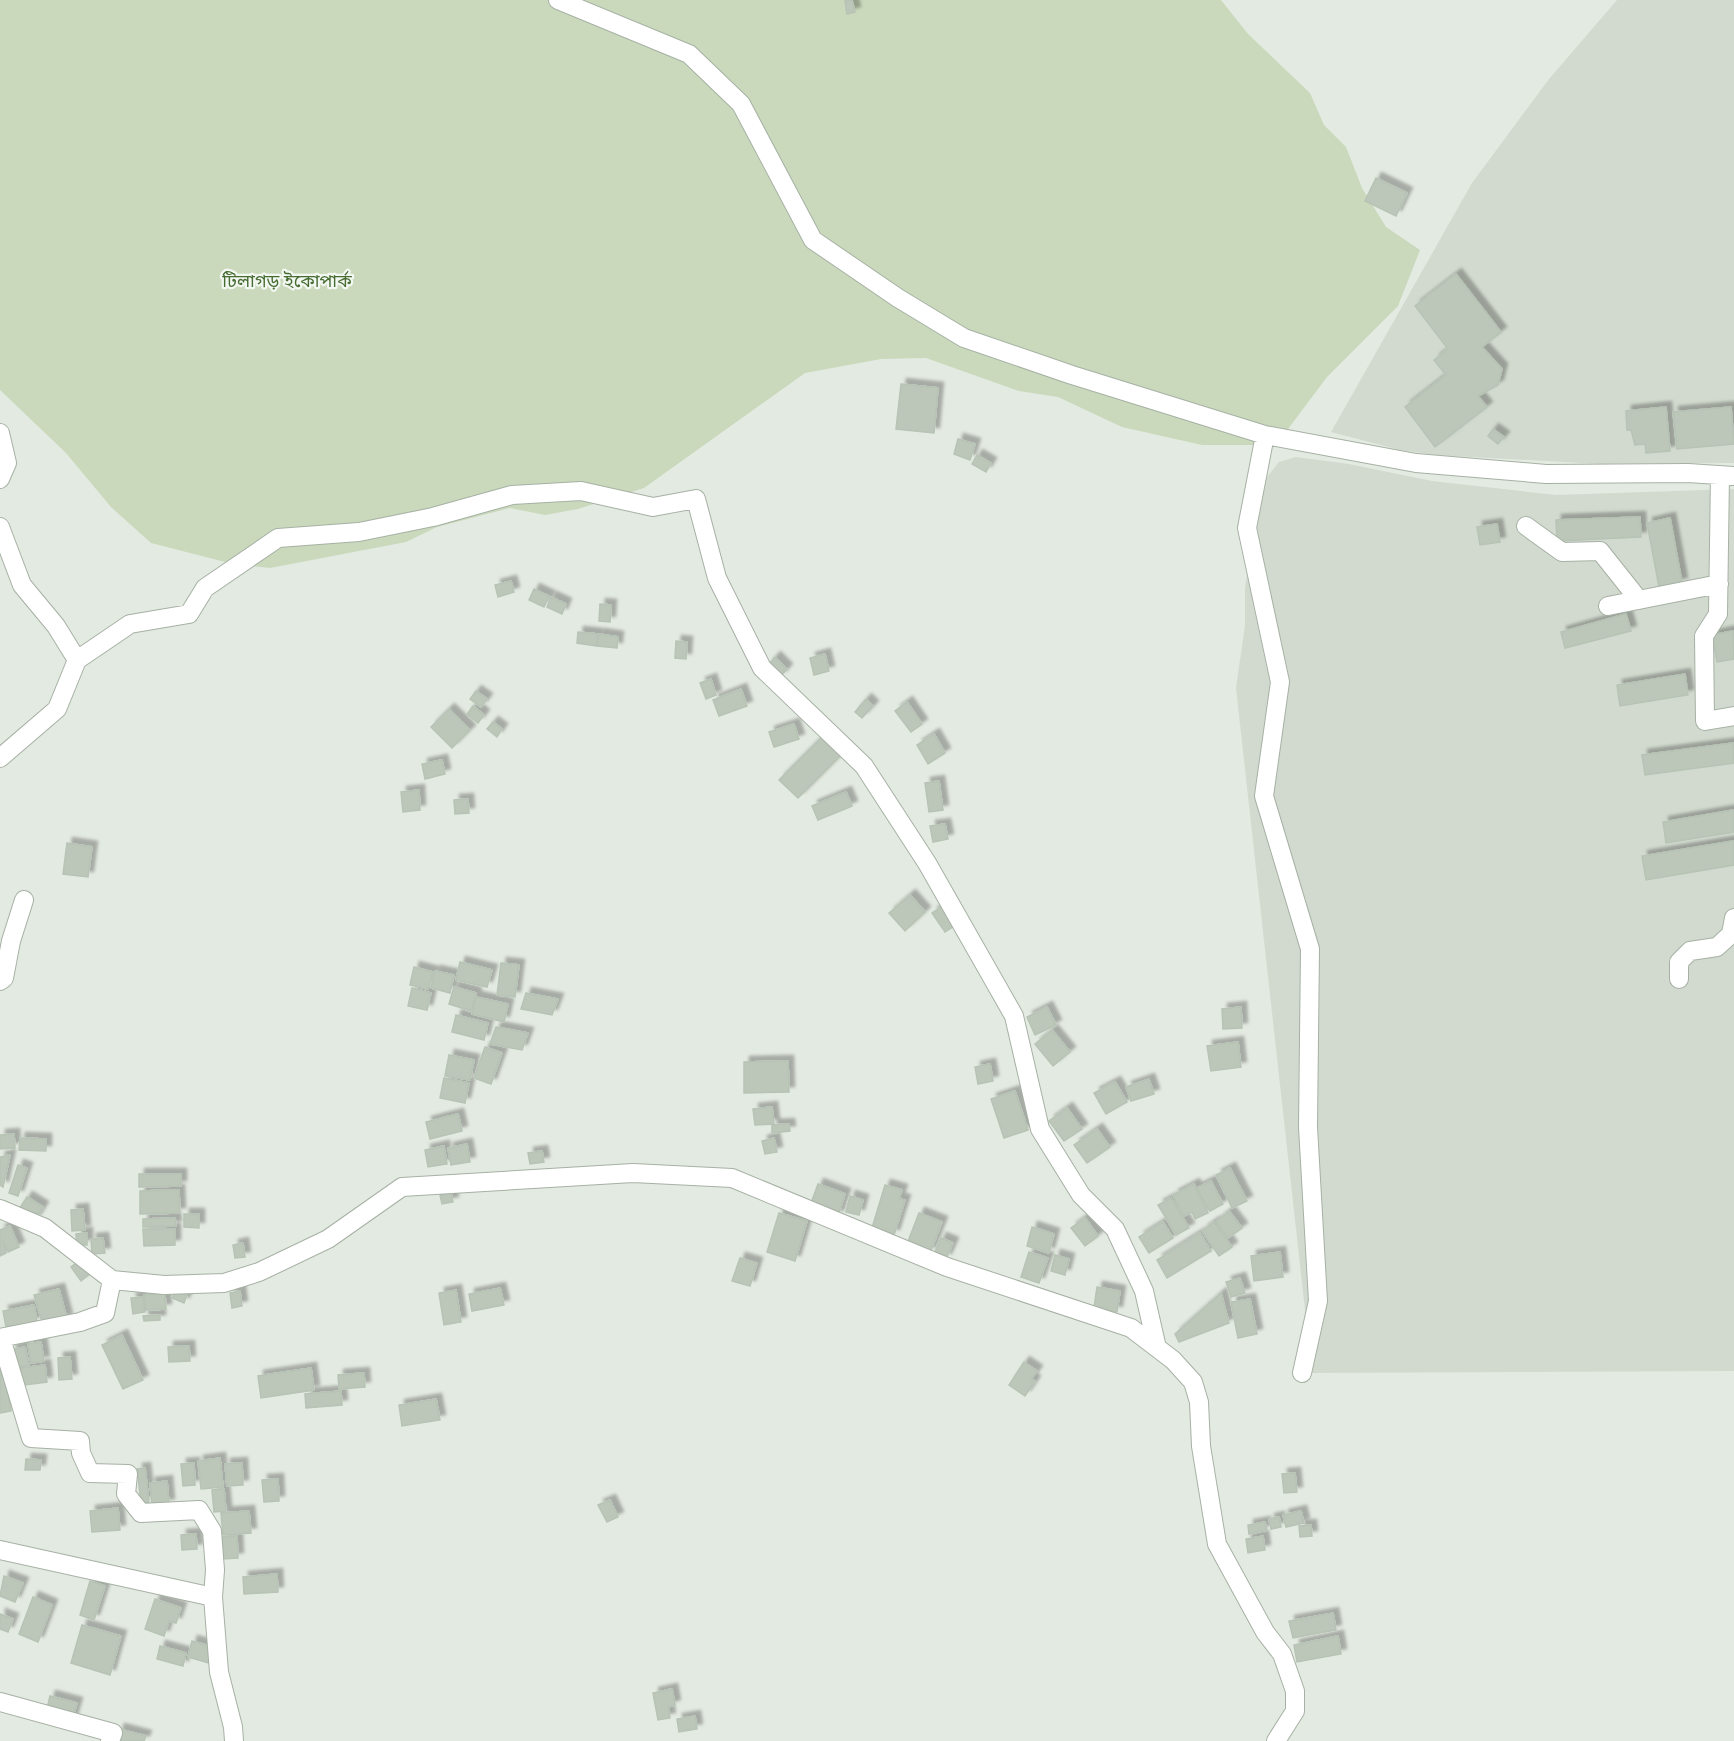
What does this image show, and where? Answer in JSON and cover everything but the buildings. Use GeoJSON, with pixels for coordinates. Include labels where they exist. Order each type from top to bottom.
{"type":"FeatureCollection","features":[{"type":"Feature","properties":{"kind":"street"},"geometry":{"type":"LineString","coordinates":[[558,0],[689,54],[741,104],[813,240],[898,298],[964,338],[1072,375],[1265,435],[1428,464],[1546,474],[1727,475],[1718,614],[1704,636],[1705,721],[1734,716]]}},
{"type":"Feature","properties":{"kind":"street"},"geometry":{"type":"LineString","coordinates":[[0,433],[7,463],[0,479]]}},
{"type":"Feature","properties":{"kind":"street"},"geometry":{"type":"LineString","coordinates":[[1265,435],[1247,528],[1280,682],[1264,796],[1310,950],[1308,1127],[1318,1301],[1302,1373]]}},
{"type":"Feature","properties":{"kind":"street"},"geometry":{"type":"LineString","coordinates":[[0,758],[57,709],[77,660],[130,624],[189,614],[206,588],[278,538],[359,532],[433,518],[512,495],[581,491],[653,507],[696,499],[717,578],[762,668],[864,766],[927,863],[1014,1016],[1040,1129],[1081,1196],[1114,1229],[1144,1291],[1157,1348]]}},
{"type":"Feature","properties":{"kind":"street"},"geometry":{"type":"LineString","coordinates":[[1526,526],[1562,552],[1600,551],[1639,600]]}},
{"type":"Feature","properties":{"kind":"street"},"geometry":{"type":"LineString","coordinates":[[0,527],[22,585],[56,626],[77,660]]}},
{"type":"Feature","properties":{"kind":"street"},"geometry":{"type":"LineString","coordinates":[[1608,606],[1719,584]]}},
{"type":"Feature","properties":{"kind":"street"},"geometry":{"type":"LineString","coordinates":[[0,981],[4,978],[10,941],[24,900]]}},
{"type":"Feature","properties":{"kind":"street"},"geometry":{"type":"LineString","coordinates":[[1679,979],[1679,963],[1690,951],[1717,947],[1731,934],[1734,918]]}},
{"type":"Feature","properties":{"kind":"street"},"geometry":{"type":"LineString","coordinates":[[0,1209],[45,1228],[112,1280],[164,1285],[224,1283],[259,1272],[328,1239],[402,1187],[633,1173],[732,1178],[947,1267],[1131,1328],[1173,1360],[1193,1382],[1199,1402],[1201,1446],[1217,1544],[1265,1632],[1282,1654],[1295,1691],[1295,1711],[1276,1741]]}},
{"type":"Feature","properties":{"kind":"street"},"geometry":{"type":"LineString","coordinates":[[112,1280],[105,1313],[80,1322],[1,1338],[31,1438],[80,1441],[81,1453],[90,1473],[128,1474],[126,1494],[141,1513],[199,1510],[212,1531],[215,1570],[213,1597],[219,1672],[234,1741]]}},
{"type":"Feature","properties":{"kind":"street"},"geometry":{"type":"LineString","coordinates":[[0,1550],[213,1597]]}},
{"type":"Feature","properties":{"kind":"street"},"geometry":{"type":"LineString","coordinates":[[0,1702],[112,1733],[110,1741]]}},
{"type":"Feature","properties":{"kind":"shaded area"},"geometry":{"type":"Polygon","coordinates":[[[1617,0],[1734,0],[1734,463],[1601,464],[1436,455],[1400,450],[1331,432],[1472,183],[1549,79],[1617,0]]]}},
{"type":"Feature","properties":{"kind":"shaded area"},"geometry":{"type":"Polygon","coordinates":[[[1296,457],[1349,464],[1432,481],[1556,495],[1734,489],[1734,1371],[1312,1373],[1236,688],[1245,625],[1245,588],[1252,540],[1267,477],[1279,462],[1296,457]]]}},
{"type":"Feature","properties":{"kind":"green space","name":"টিলাগড় ইকোপার্ক"},"geometry":{"type":"Polygon","coordinates":[[[0,0],[1221,0],[1248,34],[1310,93],[1324,125],[1346,147],[1362,188],[1386,227],[1420,250],[1398,306],[1327,377],[1276,445],[1202,445],[1122,427],[1058,397],[1019,391],[926,358],[881,359],[805,373],[644,488],[578,509],[545,515],[510,508],[437,527],[406,542],[270,568],[233,564],[151,543],[111,507],[66,453],[0,390],[0,0]]]}}]}
